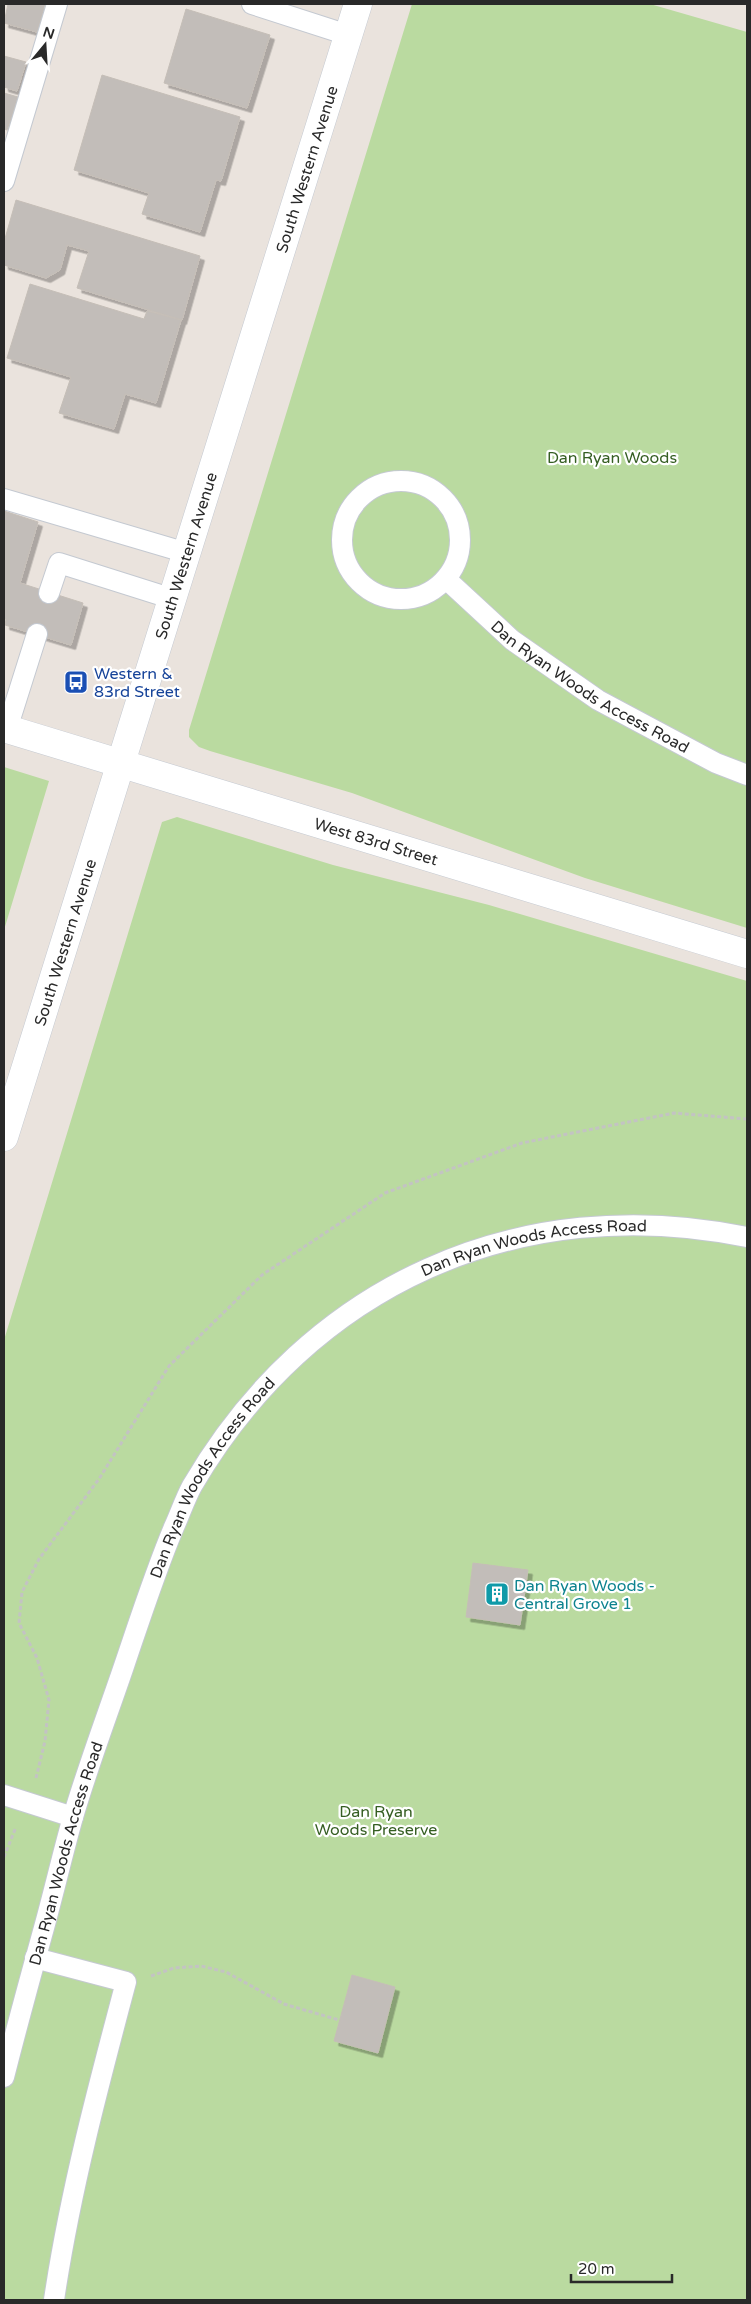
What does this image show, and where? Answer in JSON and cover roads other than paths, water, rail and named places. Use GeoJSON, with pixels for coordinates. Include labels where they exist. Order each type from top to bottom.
{"type":"FeatureCollection","features":[{"type":"Feature","properties":{"kind":"main road","name":"South Western Avenue"},"geometry":{"type":"LineString","coordinates":[[4,1137],[358,4]]}},
{"type":"Feature","properties":{"kind":"main road","name":"West 83rd Street"},"geometry":{"type":"LineString","coordinates":[[6,729],[747,954]]}},
{"type":"Feature","properties":{"kind":"lane"},"geometry":{"type":"LineString","coordinates":[[4,181],[57,4]]}},
{"type":"Feature","properties":{"kind":"lane"},"geometry":{"type":"LineString","coordinates":[[252,4],[348,35]]}},
{"type":"Feature","properties":{"kind":"lane"},"geometry":{"type":"LineString","coordinates":[[401,481],[420,484],[437,493],[450,508],[458,525],[460,544],[456,563],[446,579],[430,591],[412,598],[392,599],[373,592],[357,580],[346,564],[341,545],[343,525],[351,508],[365,493],[382,484],[401,481]]}},
{"type":"Feature","properties":{"kind":"lane"},"geometry":{"type":"LineString","coordinates":[[4,498],[187,553]]}},
{"type":"Feature","properties":{"kind":"lane"},"geometry":{"type":"LineString","coordinates":[[49,593],[59,563],[173,598]]}},
{"type":"Feature","properties":{"kind":"lane","name":"Dan Ryan Woods Access Road"},"geometry":{"type":"LineString","coordinates":[[446,579],[512,640],[598,700],[716,763],[747,775]]}},
{"type":"Feature","properties":{"kind":"lane"},"geometry":{"type":"LineString","coordinates":[[6,729],[37,634]]}},
{"type":"Feature","properties":{"kind":"lane","name":"Dan Ryan Woods Access Road"},"geometry":{"type":"LineString","coordinates":[[4,2077],[74,1817],[160,1559],[191,1489],[232,1424],[281,1367],[346,1314],[403,1279],[476,1248],[551,1231],[635,1224],[717,1231],[747,1237]]}},
{"type":"Feature","properties":{"kind":"lane"},"geometry":{"type":"LineString","coordinates":[[4,1795],[74,1817]]}},
{"type":"Feature","properties":{"kind":"lane"},"geometry":{"type":"LineString","coordinates":[[35,1958],[126,1982],[78,2169],[63,2236],[54,2300]]}},
{"type":"Feature","properties":{"kind":"place","name":"Western & 83rd Street"},"geometry":{"type":"Point","coordinates":[76,682]}},
{"type":"Feature","properties":{"kind":"place","name":"Dan Ryan Woods - Central Grove 1"},"geometry":{"type":"Point","coordinates":[497,1594]}},
{"type":"Feature","properties":{"kind":"park label","name":"Dan Ryan Woods"},"geometry":{"type":"Point","coordinates":[612,457]}},
{"type":"Feature","properties":{"kind":"park label","name":"Dan Ryan Woods Preserve"},"geometry":{"type":"Point","coordinates":[376,1820]}}]}
